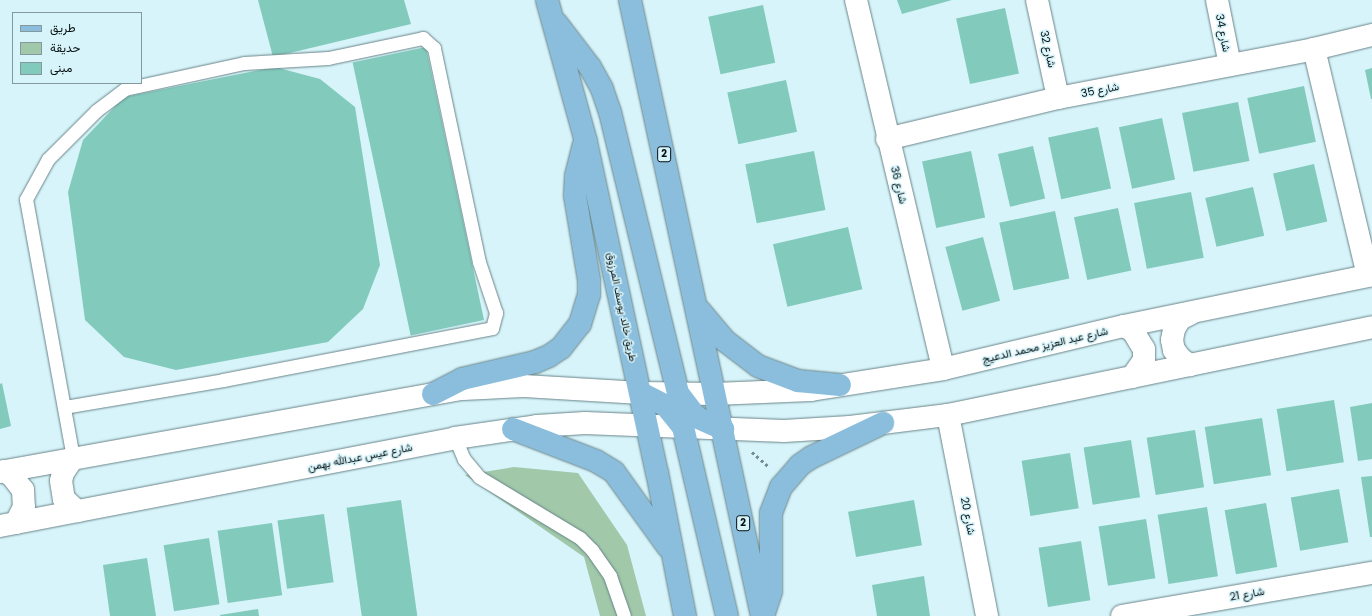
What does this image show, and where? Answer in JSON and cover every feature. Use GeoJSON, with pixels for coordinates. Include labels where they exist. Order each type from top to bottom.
{"type":"FeatureCollection","features":[{"type":"Feature","properties":{"kind":"main road","name":"2"},"geometry":{"type":"LineString","coordinates":[[630,0],[698,307],[715,394],[763,616]]}},
{"type":"Feature","properties":{"kind":"main road"},"geometry":{"type":"LineString","coordinates":[[549,8],[590,67],[602,89],[610,112],[678,393],[696,417],[723,429]]}},
{"type":"Feature","properties":{"kind":"main road","name":"طريق خالد يوسف المرزوق"},"geometry":{"type":"LineString","coordinates":[[549,8],[586,142],[648,426],[685,616]]}},
{"type":"Feature","properties":{"kind":"main road"},"geometry":{"type":"LineString","coordinates":[[433,394],[462,379],[535,362],[549,356],[561,348],[580,324],[589,295],[589,280],[575,195],[577,171],[586,142]]}},
{"type":"Feature","properties":{"kind":"main road"},"geometry":{"type":"LineString","coordinates":[[698,307],[724,340],[758,366],[798,381],[840,385]]}},
{"type":"Feature","properties":{"kind":"main road"},"geometry":{"type":"LineString","coordinates":[[641,393],[666,406],[683,427],[727,616]]}},
{"type":"Feature","properties":{"kind":"main road"},"geometry":{"type":"LineString","coordinates":[[763,616],[771,592],[771,513],[786,480],[812,457],[883,423]]}},
{"type":"Feature","properties":{"kind":"main road"},"geometry":{"type":"LineString","coordinates":[[513,429],[596,461],[614,472],[673,554]]}},
{"type":"Feature","properties":{"kind":"street","name":"شارع 36"},"geometry":{"type":"LineString","coordinates":[[856,0],[887,139],[944,369]]}},
{"type":"Feature","properties":{"kind":"street","name":"شارع 32"},"geometry":{"type":"LineString","coordinates":[[1037,0],[1058,98]]}},
{"type":"Feature","properties":{"kind":"street","name":"شارع 34"},"geometry":{"type":"LineString","coordinates":[[1217,0],[1230,65]]}},
{"type":"Feature","properties":{"kind":"street","name":"شارع 35"},"geometry":{"type":"LineString","coordinates":[[887,139],[1058,98],[1230,65],[1372,35]]}},
{"type":"Feature","properties":{"kind":"street"},"geometry":{"type":"LineString","coordinates":[[1314,48],[1370,276]]}},
{"type":"Feature","properties":{"kind":"street","name":"شارع عبد العزيز محمد الدعيج"},"geometry":{"type":"LineString","coordinates":[[715,394],[781,392],[840,385],[944,369],[1124,326],[1190,314],[1370,276]]}},
{"type":"Feature","properties":{"kind":"street"},"geometry":{"type":"LineString","coordinates":[[1190,314],[1177,324],[1172,340],[1174,350],[1180,359],[1190,365]]}},
{"type":"Feature","properties":{"kind":"street"},"geometry":{"type":"LineString","coordinates":[[1124,326],[1133,331],[1144,349],[1144,360],[1132,377]]}},
{"type":"Feature","properties":{"kind":"street"},"geometry":{"type":"LineString","coordinates":[[723,429],[810,431],[948,415],[1372,327]]}},
{"type":"Feature","properties":{"kind":"street"},"geometry":{"type":"LineString","coordinates":[[2,472],[433,394],[524,386],[641,393],[715,394]]}},
{"type":"Feature","properties":{"kind":"street","name":"شارع 20"},"geometry":{"type":"LineString","coordinates":[[948,415],[987,616]]}},
{"type":"Feature","properties":{"kind":"street","name":"شارع عيس عبدالله بهمن"},"geometry":{"type":"LineString","coordinates":[[8,525],[455,438],[513,429],[585,423],[723,429]]}},
{"type":"Feature","properties":{"kind":"street"},"geometry":{"type":"LineString","coordinates":[[73,458],[62,473],[61,481],[64,498],[77,511]]}},
{"type":"Feature","properties":{"kind":"street"},"geometry":{"type":"LineString","coordinates":[[2,472],[12,476],[22,490],[24,507],[8,525]]}},
{"type":"Feature","properties":{"kind":"street","name":"شارع 21"},"geometry":{"type":"LineString","coordinates":[[1122,616],[1372,573]]}},
{"type":"Feature","properties":{"kind":"lane"},"geometry":{"type":"LineString","coordinates":[[64,407],[223,380],[492,328],[496,313],[479,262],[434,48],[423,38],[328,58],[244,63],[125,89],[96,111],[48,159],[26,199],[73,458]]}},
{"type":"Feature","properties":{"kind":"lane"},"geometry":{"type":"LineString","coordinates":[[455,438],[464,459],[479,477],[580,538],[592,550],[610,576],[624,616]]}},
{"type":"Feature","properties":{"kind":"path"},"geometry":{"type":"LineString","coordinates":[[750,450],[786,480]]}},
{"type":"Feature","properties":{"kind":"green space"},"geometry":{"type":"Polygon","coordinates":[[[514,467],[578,473],[627,545],[646,616],[600,616],[584,557],[465,475],[514,467]]]}},
{"type":"Feature","properties":{"kind":"building"},"geometry":{"type":"Polygon","coordinates":[[[258,0],[404,0],[411,24],[273,57],[258,0]]]}},
{"type":"Feature","properties":{"kind":"building"},"geometry":{"type":"Polygon","coordinates":[[[897,0],[952,0],[902,14],[897,0]]]}},
{"type":"Feature","properties":{"kind":"building"},"geometry":{"type":"Polygon","coordinates":[[[763,5],[775,63],[720,74],[708,17],[763,5]]]}},
{"type":"Feature","properties":{"kind":"building"},"geometry":{"type":"Polygon","coordinates":[[[1005,8],[1019,74],[970,84],[956,18],[1005,8]]]}},
{"type":"Feature","properties":{"kind":"building"},"geometry":{"type":"Polygon","coordinates":[[[426,47],[484,320],[411,335],[353,63],[426,47]]]}},
{"type":"Feature","properties":{"kind":"building"},"geometry":{"type":"Polygon","coordinates":[[[275,67],[320,79],[355,107],[380,265],[363,309],[328,342],[176,370],[124,357],[85,320],[68,192],[83,140],[124,97],[275,67]]]}},
{"type":"Feature","properties":{"kind":"building"},"geometry":{"type":"Polygon","coordinates":[[[1372,68],[1372,99],[1371,99],[1365,70],[1372,68]]]}},
{"type":"Feature","properties":{"kind":"building"},"geometry":{"type":"Polygon","coordinates":[[[786,80],[797,132],[738,144],[727,92],[786,80]]]}},
{"type":"Feature","properties":{"kind":"building"},"geometry":{"type":"Polygon","coordinates":[[[1304,86],[1316,142],[1259,154],[1247,98],[1304,86]]]}},
{"type":"Feature","properties":{"kind":"building"},"geometry":{"type":"Polygon","coordinates":[[[1238,102],[1249,161],[1193,172],[1182,113],[1238,102]]]}},
{"type":"Feature","properties":{"kind":"building"},"geometry":{"type":"Polygon","coordinates":[[[1162,118],[1175,180],[1132,189],[1119,127],[1162,118]]]}},
{"type":"Feature","properties":{"kind":"building"},"geometry":{"type":"Polygon","coordinates":[[[1098,127],[1111,189],[1061,199],[1048,138],[1098,127]]]}},
{"type":"Feature","properties":{"kind":"building"},"geometry":{"type":"Polygon","coordinates":[[[1033,146],[1045,199],[1010,207],[998,154],[1033,146]]]}},
{"type":"Feature","properties":{"kind":"building"},"geometry":{"type":"Polygon","coordinates":[[[814,151],[825,210],[757,223],[745,164],[814,151]]]}},
{"type":"Feature","properties":{"kind":"building"},"geometry":{"type":"Polygon","coordinates":[[[971,151],[985,218],[936,228],[922,161],[971,151]]]}},
{"type":"Feature","properties":{"kind":"building"},"geometry":{"type":"Polygon","coordinates":[[[1314,164],[1327,221],[1286,231],[1273,173],[1314,164]]]}},
{"type":"Feature","properties":{"kind":"building"},"geometry":{"type":"Polygon","coordinates":[[[1253,187],[1264,236],[1217,247],[1205,198],[1253,187]]]}},
{"type":"Feature","properties":{"kind":"building"},"geometry":{"type":"Polygon","coordinates":[[[1191,192],[1204,258],[1147,269],[1134,203],[1191,192]]]}},
{"type":"Feature","properties":{"kind":"building"},"geometry":{"type":"Polygon","coordinates":[[[1118,208],[1131,271],[1087,280],[1074,217],[1118,208]]]}},
{"type":"Feature","properties":{"kind":"building"},"geometry":{"type":"Polygon","coordinates":[[[1055,211],[1069,278],[1014,290],[999,223],[1055,211]]]}},
{"type":"Feature","properties":{"kind":"building"},"geometry":{"type":"Polygon","coordinates":[[[848,227],[862,289],[787,307],[773,244],[848,227]]]}},
{"type":"Feature","properties":{"kind":"building"},"geometry":{"type":"Polygon","coordinates":[[[983,237],[1000,301],[962,311],[945,247],[983,237]]]}},
{"type":"Feature","properties":{"kind":"building"},"geometry":{"type":"Polygon","coordinates":[[[2,383],[11,426],[0,429],[0,384],[2,383]]]}},
{"type":"Feature","properties":{"kind":"building"},"geometry":{"type":"Polygon","coordinates":[[[1334,400],[1344,462],[1287,471],[1277,409],[1334,400]]]}},
{"type":"Feature","properties":{"kind":"building"},"geometry":{"type":"Polygon","coordinates":[[[1372,403],[1372,459],[1358,461],[1350,407],[1372,403]]]}},
{"type":"Feature","properties":{"kind":"building"},"geometry":{"type":"Polygon","coordinates":[[[1262,418],[1271,475],[1214,484],[1205,427],[1262,418]]]}},
{"type":"Feature","properties":{"kind":"building"},"geometry":{"type":"Polygon","coordinates":[[[1195,430],[1204,487],[1156,495],[1147,438],[1195,430]]]}},
{"type":"Feature","properties":{"kind":"building"},"geometry":{"type":"Polygon","coordinates":[[[1131,440],[1140,497],[1093,505],[1084,448],[1131,440]]]}},
{"type":"Feature","properties":{"kind":"building"},"geometry":{"type":"Polygon","coordinates":[[[1070,453],[1079,508],[1030,516],[1022,461],[1070,453]]]}},
{"type":"Feature","properties":{"kind":"building"},"geometry":{"type":"Polygon","coordinates":[[[1372,476],[1372,537],[1370,537],[1361,477],[1372,476]]]}},
{"type":"Feature","properties":{"kind":"building"},"geometry":{"type":"Polygon","coordinates":[[[1339,489],[1348,542],[1300,551],[1291,498],[1339,489]]]}},
{"type":"Feature","properties":{"kind":"building"},"geometry":{"type":"Polygon","coordinates":[[[401,500],[417,616],[362,616],[347,508],[401,500]]]}},
{"type":"Feature","properties":{"kind":"building"},"geometry":{"type":"Polygon","coordinates":[[[914,500],[922,545],[856,557],[848,512],[914,500]]]}},
{"type":"Feature","properties":{"kind":"building"},"geometry":{"type":"Polygon","coordinates":[[[1266,503],[1277,567],[1236,574],[1225,510],[1266,503]]]}},
{"type":"Feature","properties":{"kind":"building"},"geometry":{"type":"Polygon","coordinates":[[[1207,507],[1218,576],[1169,584],[1158,515],[1207,507]]]}},
{"type":"Feature","properties":{"kind":"building"},"geometry":{"type":"Polygon","coordinates":[[[324,514],[334,582],[287,589],[277,521],[324,514]]]}},
{"type":"Feature","properties":{"kind":"building"},"geometry":{"type":"Polygon","coordinates":[[[1146,519],[1155,578],[1108,586],[1099,527],[1146,519]]]}},
{"type":"Feature","properties":{"kind":"building"},"geometry":{"type":"Polygon","coordinates":[[[272,523],[282,595],[228,603],[218,531],[272,523]]]}},
{"type":"Feature","properties":{"kind":"building"},"geometry":{"type":"Polygon","coordinates":[[[209,538],[219,604],[174,611],[164,545],[209,538]]]}},
{"type":"Feature","properties":{"kind":"building"},"geometry":{"type":"Polygon","coordinates":[[[1081,541],[1090,600],[1048,607],[1039,548],[1081,541]]]}},
{"type":"Feature","properties":{"kind":"building"},"geometry":{"type":"Polygon","coordinates":[[[147,558],[156,616],[110,616],[103,565],[147,558]]]}},
{"type":"Feature","properties":{"kind":"building"},"geometry":{"type":"Polygon","coordinates":[[[924,576],[930,616],[877,616],[872,585],[924,576]]]}},
{"type":"Feature","properties":{"kind":"building"},"geometry":{"type":"Polygon","coordinates":[[[258,609],[259,616],[220,616],[220,615],[258,609]]]}}]}
